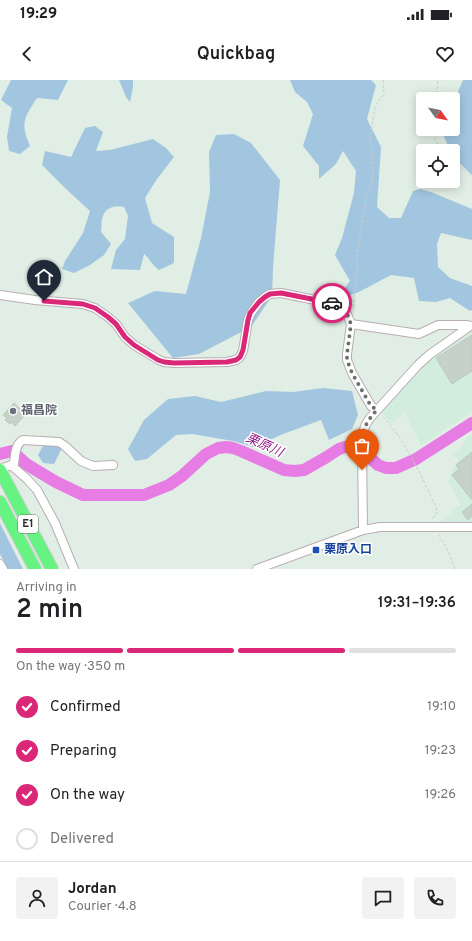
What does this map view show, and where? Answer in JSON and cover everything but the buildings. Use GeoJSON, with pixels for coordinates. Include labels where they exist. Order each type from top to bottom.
{"type":"FeatureCollection","features":[{"type":"Feature","properties":{"kind":"highway","name":"E1"},"geometry":{"type":"LineString","coordinates":[[1,472],[52,569]]}},
{"type":"Feature","properties":{"kind":"highway","name":"E1"},"geometry":{"type":"LineString","coordinates":[[0,502],[35,569]]}},
{"type":"Feature","properties":{"kind":"street"},"geometry":{"type":"LineString","coordinates":[[0,295],[83,304],[95,308],[116,324],[125,337],[134,345],[155,358],[170,363],[227,362],[236,360],[240,357],[243,350],[250,313],[265,297],[275,293],[340,305],[345,309],[351,324],[347,360],[352,373],[371,406],[377,410]]}},
{"type":"Feature","properties":{"kind":"street"},"geometry":{"type":"LineString","coordinates":[[351,324],[419,334],[438,325],[471,326]]}},
{"type":"Feature","properties":{"kind":"street"},"geometry":{"type":"LineString","coordinates":[[362,530],[362,444],[363,432],[366,424],[429,354],[471,326]]}},
{"type":"Feature","properties":{"kind":"street"},"geometry":{"type":"LineString","coordinates":[[1,472],[13,465],[17,448],[23,440],[59,442],[66,446],[81,461],[93,466],[113,465]]}},
{"type":"Feature","properties":{"kind":"street"},"geometry":{"type":"LineString","coordinates":[[13,465],[37,490],[55,523],[74,569]]}},
{"type":"Feature","properties":{"kind":"street"},"geometry":{"type":"LineString","coordinates":[[257,569],[362,530],[380,527],[472,527]]}},
{"type":"Feature","properties":{"kind":"street"},"geometry":{"type":"LineString","coordinates":[[0,564],[3,569]]}},
{"type":"Feature","properties":{"kind":"path"},"geometry":{"type":"LineString","coordinates":[[353,309],[357,273],[357,255],[366,198],[372,183],[373,174],[370,140],[375,106],[384,94],[383,80]]}},
{"type":"Feature","properties":{"kind":"path"},"geometry":{"type":"LineString","coordinates":[[437,92],[438,80]]}},
{"type":"Feature","properties":{"kind":"path"},"geometry":{"type":"LineString","coordinates":[[460,167],[472,176]]}},
{"type":"Feature","properties":{"kind":"path"},"geometry":{"type":"LineString","coordinates":[[377,410],[388,421],[404,444],[438,510],[434,517],[428,520]]}},
{"type":"Feature","properties":{"kind":"path"},"geometry":{"type":"LineString","coordinates":[[434,527],[449,553],[455,569]]}},
{"type":"Feature","properties":{"kind":"shaded area"},"geometry":{"type":"Polygon","coordinates":[[[11,80],[68,80],[58,100],[37,98],[26,116],[24,126],[30,146],[20,154],[9,151],[7,137],[12,108],[1,100],[11,80]]]}},
{"type":"Feature","properties":{"kind":"shaded area"},"geometry":{"type":"Polygon","coordinates":[[[119,80],[133,80],[130,102],[126,97],[119,80]]]}},
{"type":"Feature","properties":{"kind":"shaded area"},"geometry":{"type":"Polygon","coordinates":[[[290,80],[371,80],[376,85],[367,119],[381,147],[377,207],[389,218],[401,218],[413,191],[420,189],[472,209],[472,240],[441,233],[437,244],[438,267],[450,278],[472,286],[472,310],[470,311],[450,298],[436,302],[419,301],[414,278],[391,275],[359,292],[344,297],[336,295],[344,289],[350,281],[335,255],[342,238],[354,193],[356,171],[343,151],[336,164],[319,179],[319,166],[303,146],[313,114],[307,102],[295,92],[290,80]]]}},
{"type":"Feature","properties":{"kind":"shaded area"},"geometry":{"type":"Polygon","coordinates":[[[463,80],[472,80],[472,175],[460,164],[460,144],[447,144],[444,136],[460,136],[460,92],[458,92],[463,80]]]}},
{"type":"Feature","properties":{"kind":"shaded area"},"geometry":{"type":"Polygon","coordinates":[[[95,126],[103,132],[96,151],[110,150],[153,139],[166,148],[174,157],[145,198],[152,223],[174,237],[174,263],[159,270],[144,254],[140,270],[111,269],[116,250],[125,239],[128,216],[124,207],[118,206],[112,207],[106,211],[102,218],[101,232],[111,244],[104,255],[90,265],[74,273],[62,269],[65,261],[83,233],[90,211],[42,165],[45,151],[71,157],[85,128],[95,126]]]}},
{"type":"Feature","properties":{"kind":"shaded area"},"geometry":{"type":"Polygon","coordinates":[[[234,134],[251,143],[280,180],[272,296],[251,327],[199,354],[173,358],[128,303],[155,291],[186,294],[201,238],[210,192],[209,152],[216,135],[234,134]]]}},
{"type":"Feature","properties":{"kind":"shaded area"},"geometry":{"type":"Polygon","coordinates":[[[472,329],[472,412],[421,445],[404,412],[391,424],[380,410],[421,365],[472,329]]]}},
{"type":"Feature","properties":{"kind":"shaded area"},"geometry":{"type":"Polygon","coordinates":[[[323,388],[352,391],[358,415],[352,429],[329,440],[321,420],[283,434],[254,447],[233,441],[192,434],[176,435],[147,459],[135,461],[128,449],[144,420],[168,399],[195,396],[221,402],[266,391],[293,392],[323,388]]]}},
{"type":"Feature","properties":{"kind":"shaded area"},"geometry":{"type":"Polygon","coordinates":[[[472,434],[472,524],[438,523],[451,514],[453,508],[460,506],[461,504],[448,482],[454,465],[459,459],[452,456],[463,445],[467,437],[472,434]]]}},
{"type":"Feature","properties":{"kind":"shaded area"},"geometry":{"type":"Polygon","coordinates":[[[44,444],[58,445],[62,448],[54,464],[43,463],[38,455],[44,444]]]}},
{"type":"Feature","properties":{"kind":"shaded area"},"geometry":{"type":"Polygon","coordinates":[[[0,523],[23,569],[8,569],[0,554],[0,523]]]}},
{"type":"Feature","properties":{"kind":"waterway","name":"栗原川"},"geometry":{"type":"LineString","coordinates":[[0,454],[12,451],[26,464],[56,482],[83,495],[144,495],[169,485],[182,476],[206,454],[218,448],[233,448],[284,470],[294,471],[304,470],[339,449],[352,446],[365,453],[378,465],[386,468],[396,468],[416,459],[472,423]]}},
{"type":"Feature","properties":{"kind":"way so far"},"geometry":{"type":"LineString","coordinates":[[332,303],[343,306],[345,309],[351,324],[347,360],[352,373],[371,406],[377,410],[366,424],[363,432],[362,470]]}},
{"type":"Feature","properties":{"kind":"place","name":"福昌院"},"geometry":{"type":"Point","coordinates":[13,411]}},
{"type":"Feature","properties":{"kind":"place","name":"栗原入口"},"geometry":{"type":"Point","coordinates":[316,550]}},
{"type":"Feature","properties":{"kind":"route"},"geometry":{"type":"LineString","coordinates":[[44,301],[83,304],[95,308],[116,324],[125,337],[134,345],[158,360],[174,363],[227,362],[236,360],[242,354],[250,313],[259,302],[270,294],[281,293],[332,303]]}}]}
